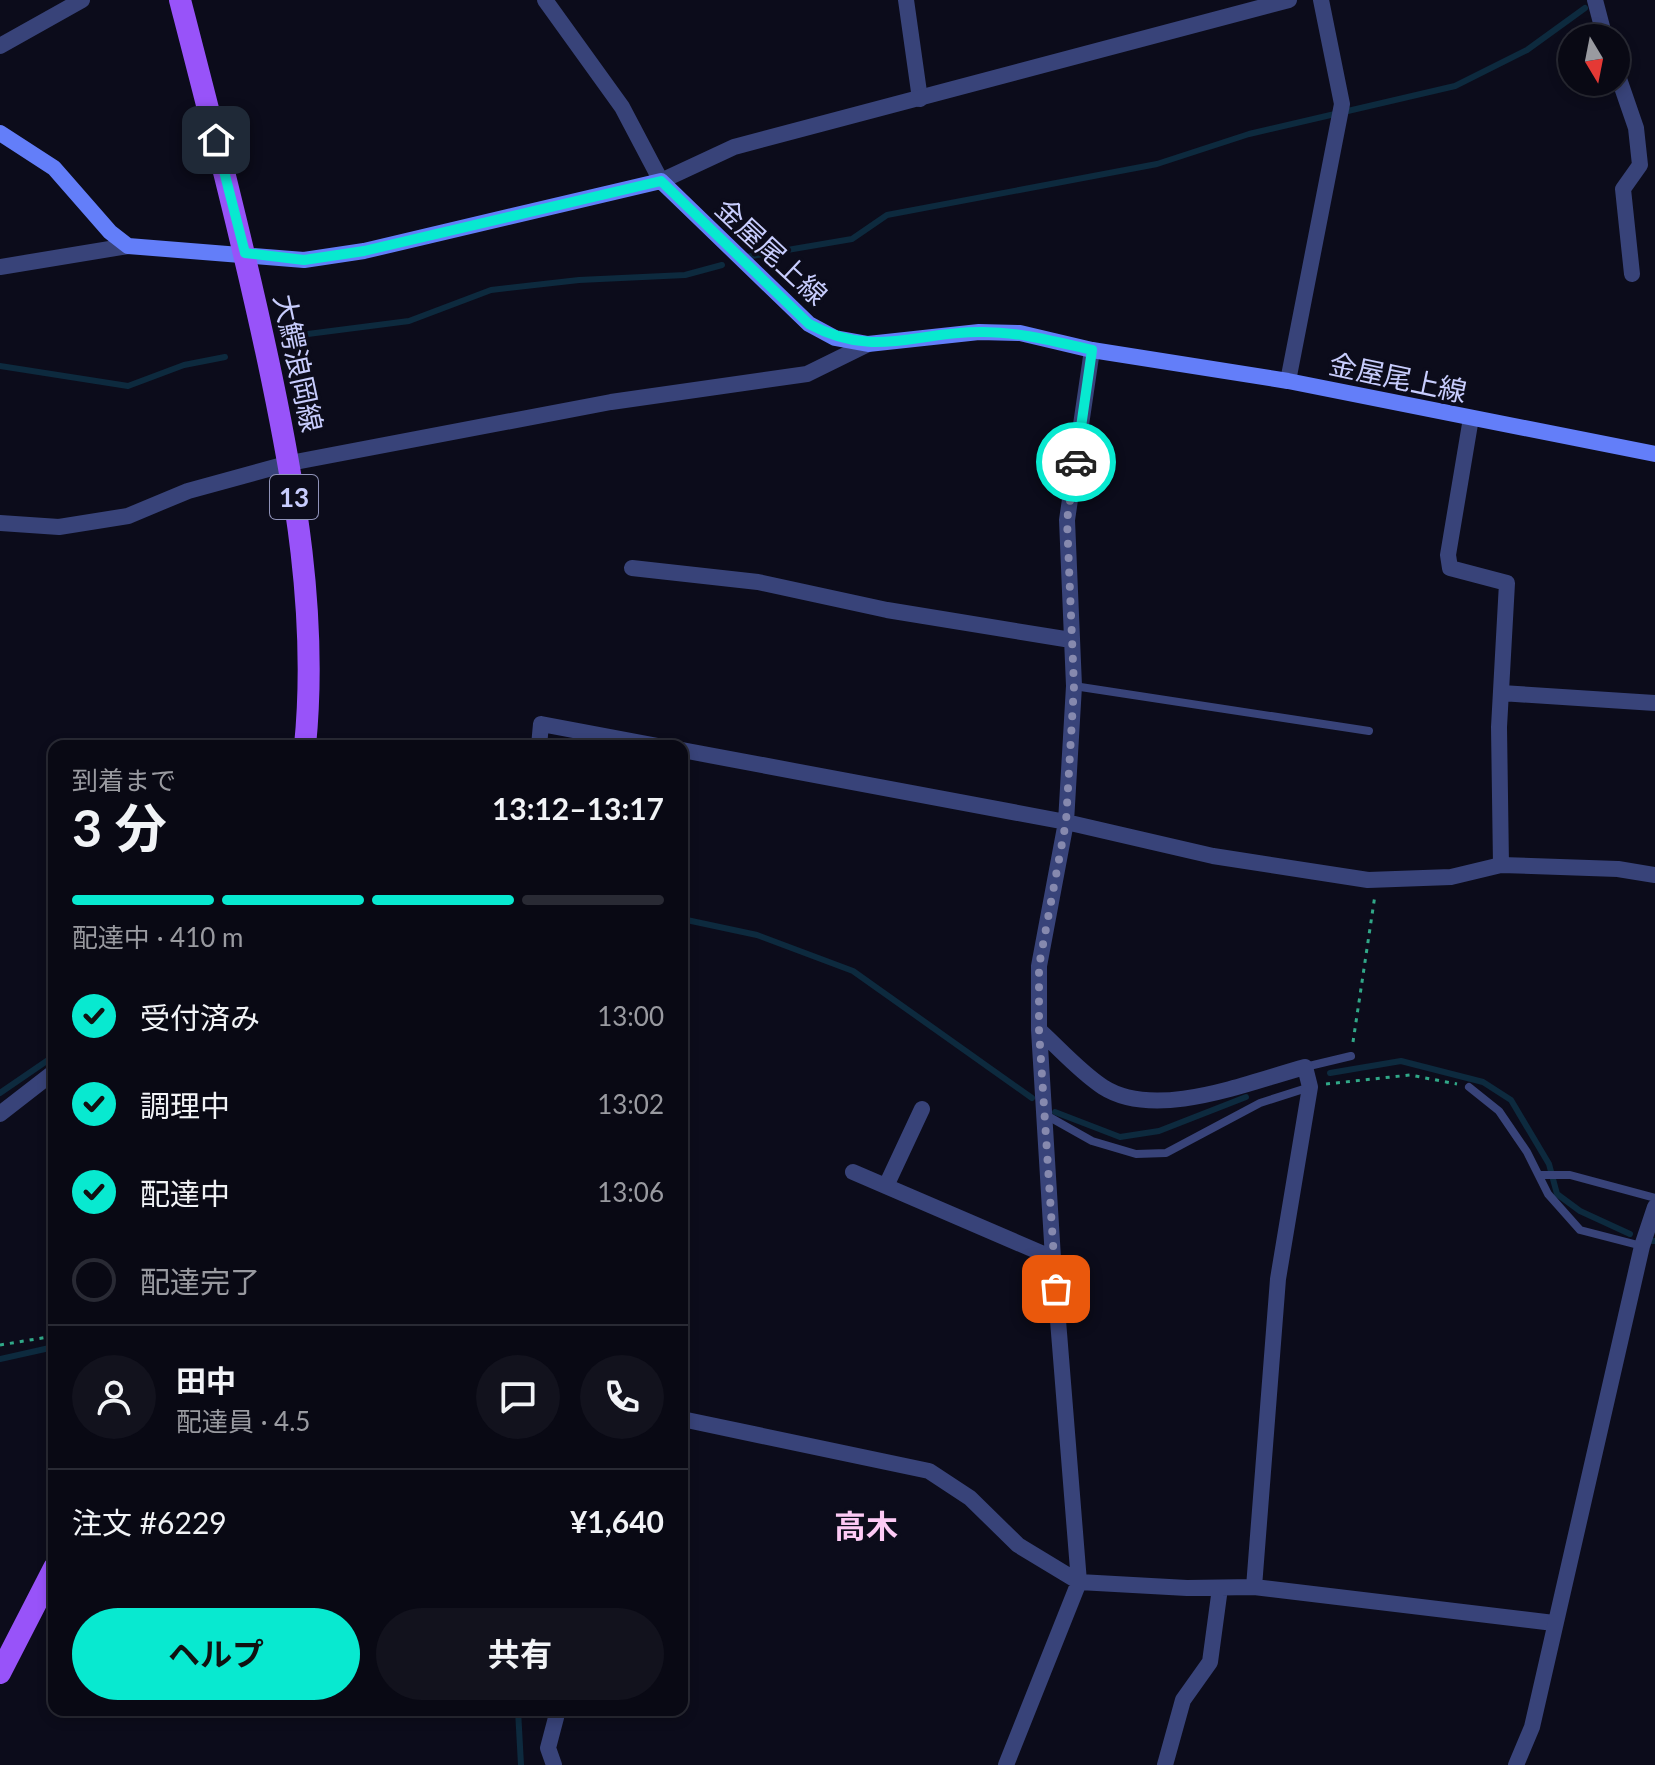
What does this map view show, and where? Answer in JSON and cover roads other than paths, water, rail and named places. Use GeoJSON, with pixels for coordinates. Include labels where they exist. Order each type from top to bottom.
{"type":"FeatureCollection","features":[{"type":"Feature","properties":{"kind":"main road","name":"大鰐浪岡線"},"geometry":{"type":"LineString","coordinates":[[180,0],[245,253],[290,463],[306,592],[309,667],[305,740]]}},
{"type":"Feature","properties":{"kind":"main road"},"geometry":{"type":"LineString","coordinates":[[0,133],[54,168],[110,232],[128,246],[304,260],[364,251],[661,181]]}},
{"type":"Feature","properties":{"kind":"main road","name":"金屋尾上線"},"geometry":{"type":"LineString","coordinates":[[661,181],[809,324],[835,338],[868,344],[979,332],[1020,333],[1092,350],[1288,381],[1655,454]]}},
{"type":"Feature","properties":{"kind":"main road"},"geometry":{"type":"LineString","coordinates":[[0,1673],[48,1592]]}},
{"type":"Feature","properties":{"kind":"street"},"geometry":{"type":"LineString","coordinates":[[0,46],[82,0]]}},
{"type":"Feature","properties":{"kind":"street"},"geometry":{"type":"LineString","coordinates":[[545,0],[622,107],[661,181],[734,147],[1289,0]]}},
{"type":"Feature","properties":{"kind":"street"},"geometry":{"type":"LineString","coordinates":[[906,0],[920,99]]}},
{"type":"Feature","properties":{"kind":"street"},"geometry":{"type":"LineString","coordinates":[[1288,381],[1340,112],[1321,0]]}},
{"type":"Feature","properties":{"kind":"street"},"geometry":{"type":"LineString","coordinates":[[1595,0],[1601,24]]}},
{"type":"Feature","properties":{"kind":"street"},"geometry":{"type":"LineString","coordinates":[[1625,96],[1636,128],[1640,165],[1623,189],[1632,274]]}},
{"type":"Feature","properties":{"kind":"street"},"geometry":{"type":"LineString","coordinates":[[0,267],[128,246]]}},
{"type":"Feature","properties":{"kind":"street"},"geometry":{"type":"LineString","coordinates":[[0,523],[59,527],[128,516],[188,491],[290,463],[611,402],[807,374],[868,344]]}},
{"type":"Feature","properties":{"kind":"street"},"geometry":{"type":"LineString","coordinates":[[1006,1765],[1079,1582],[1053,1258],[1039,1030],[1039,966],[1066,822],[1074,686],[1067,520],[1092,350]]}},
{"type":"Feature","properties":{"kind":"street"},"geometry":{"type":"LineString","coordinates":[[1471,418],[1448,555],[1450,568],[1507,583],[1501,693],[1501,865]]}},
{"type":"Feature","properties":{"kind":"street"},"geometry":{"type":"LineString","coordinates":[[632,568],[758,582],[887,610],[1071,640]]}},
{"type":"Feature","properties":{"kind":"street"},"geometry":{"type":"LineString","coordinates":[[1501,693],[1655,703]]}},
{"type":"Feature","properties":{"kind":"street"},"geometry":{"type":"LineString","coordinates":[[540,740],[541,724],[626,740]]}},
{"type":"Feature","properties":{"kind":"street"},"geometry":{"type":"LineString","coordinates":[[688,751],[1066,822],[1213,856],[1377,880],[1451,877],[1501,865],[1618,869],[1655,875]]}},
{"type":"Feature","properties":{"kind":"street"},"geometry":{"type":"LineString","coordinates":[[1039,1030],[1103,1087],[1129,1099],[1176,1101],[1305,1067],[1310,1087],[1278,1279],[1254,1587]]}},
{"type":"Feature","properties":{"kind":"street"},"geometry":{"type":"LineString","coordinates":[[0,1114],[48,1077]]}},
{"type":"Feature","properties":{"kind":"street"},"geometry":{"type":"LineString","coordinates":[[886,1186],[922,1109]]}},
{"type":"Feature","properties":{"kind":"street"},"geometry":{"type":"LineString","coordinates":[[853,1172],[1053,1258]]}},
{"type":"Feature","properties":{"kind":"street"},"geometry":{"type":"LineString","coordinates":[[1516,1765],[1532,1727],[1642,1246],[1655,1207]]}},
{"type":"Feature","properties":{"kind":"street"},"geometry":{"type":"LineString","coordinates":[[688,1420],[929,1471],[970,1498],[1018,1545],[1079,1582],[1254,1587],[1554,1623]]}},
{"type":"Feature","properties":{"kind":"street"},"geometry":{"type":"LineString","coordinates":[[1165,1765],[1183,1700],[1210,1662],[1220,1588]]}},
{"type":"Feature","properties":{"kind":"street"},"geometry":{"type":"LineString","coordinates":[[554,1765],[548,1748],[556,1716]]}},
{"type":"Feature","properties":{"kind":"lane"},"geometry":{"type":"LineString","coordinates":[[1074,686],[1369,731]]}},
{"type":"Feature","properties":{"kind":"lane"},"geometry":{"type":"LineString","coordinates":[[1305,1067],[1351,1056]]}},
{"type":"Feature","properties":{"kind":"lane"},"geometry":{"type":"LineString","coordinates":[[1044,1114],[1092,1141],[1136,1154],[1166,1153],[1260,1103],[1310,1087]]}},
{"type":"Feature","properties":{"kind":"lane"},"geometry":{"type":"LineString","coordinates":[[1469,1087],[1499,1111],[1548,1194],[1580,1230],[1642,1246]]}},
{"type":"Feature","properties":{"kind":"lane"},"geometry":{"type":"LineString","coordinates":[[1539,1175],[1570,1175],[1655,1198]]}},
{"type":"Feature","properties":{"kind":"waterway"},"geometry":{"type":"LineString","coordinates":[[746,257],[852,239],[887,215],[1157,164],[1249,134],[1455,86],[1527,50],[1585,8]]}},
{"type":"Feature","properties":{"kind":"waterway"},"geometry":{"type":"LineString","coordinates":[[300,335],[409,321],[491,290],[579,280],[685,275],[722,265]]}},
{"type":"Feature","properties":{"kind":"waterway"},"geometry":{"type":"LineString","coordinates":[[0,366],[128,386],[184,365],[225,357]]}},
{"type":"Feature","properties":{"kind":"waterway"},"geometry":{"type":"LineString","coordinates":[[688,920],[757,935],[853,971],[1032,1098]]}},
{"type":"Feature","properties":{"kind":"waterway"},"geometry":{"type":"LineString","coordinates":[[0,1093],[48,1060]]}},
{"type":"Feature","properties":{"kind":"waterway"},"geometry":{"type":"LineString","coordinates":[[1330,1073],[1401,1061],[1483,1082],[1511,1100],[1549,1164],[1557,1194],[1580,1211],[1630,1234]]}},
{"type":"Feature","properties":{"kind":"waterway"},"geometry":{"type":"LineString","coordinates":[[1055,1112],[1120,1137],[1159,1131],[1246,1097]]}},
{"type":"Feature","properties":{"kind":"waterway"},"geometry":{"type":"LineString","coordinates":[[0,1359],[48,1348]]}},
{"type":"Feature","properties":{"kind":"waterway"},"geometry":{"type":"LineString","coordinates":[[518,1716],[521,1765]]}},
{"type":"Feature","properties":{"kind":"district","name":"高木"},"geometry":{"type":"Point","coordinates":[866,1525]}}]}
